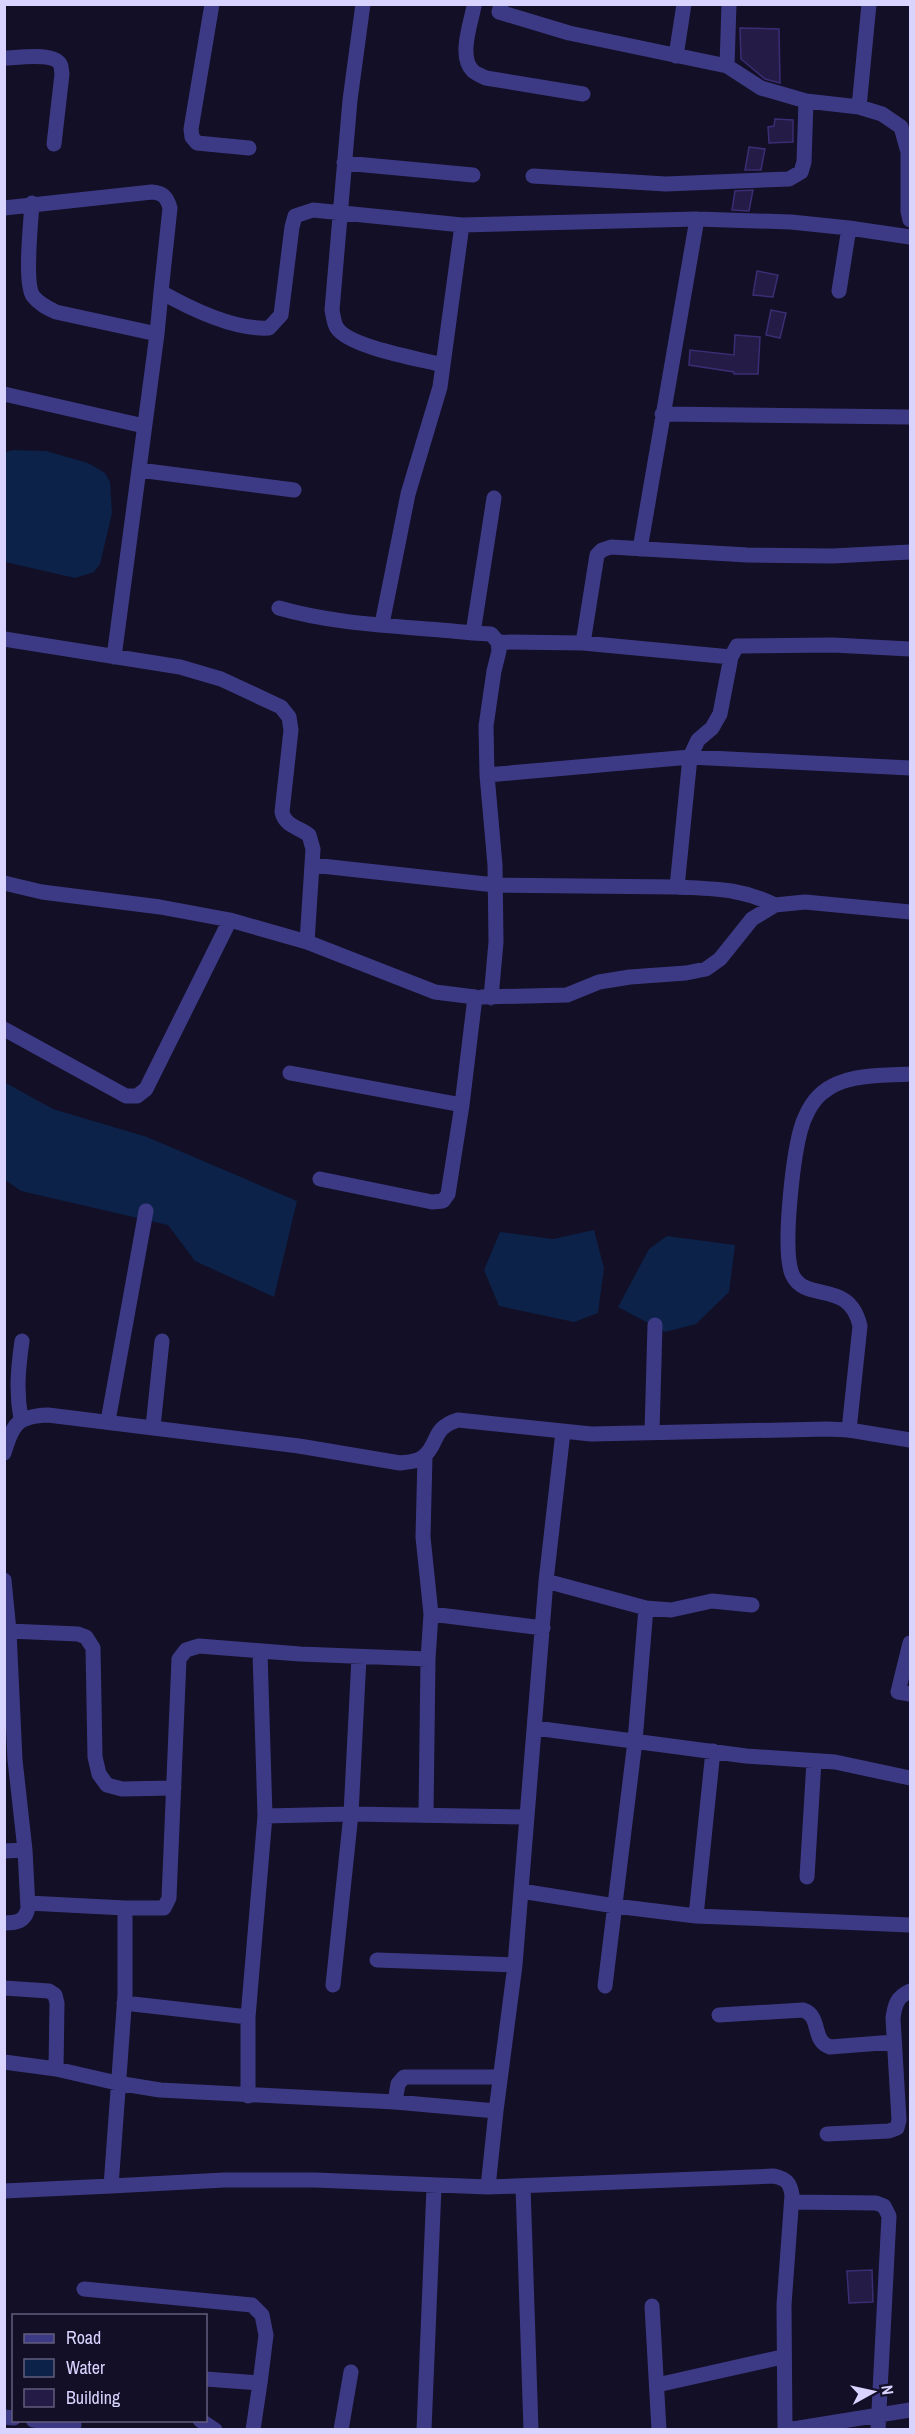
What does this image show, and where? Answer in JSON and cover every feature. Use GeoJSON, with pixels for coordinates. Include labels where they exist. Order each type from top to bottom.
{"type":"FeatureCollection","features":[{"type":"Feature","properties":{"kind":"street"},"geometry":{"type":"LineString","coordinates":[[212,4],[191,129],[192,137],[197,144],[249,148]]}},
{"type":"Feature","properties":{"kind":"street"},"geometry":{"type":"LineString","coordinates":[[363,4],[350,100],[332,310],[337,328],[349,339],[443,365]]}},
{"type":"Feature","properties":{"kind":"street"},"geometry":{"type":"LineString","coordinates":[[676,56],[684,4]]}},
{"type":"Feature","properties":{"kind":"street"},"geometry":{"type":"LineString","coordinates":[[727,66],[729,4]]}},
{"type":"Feature","properties":{"kind":"street"},"geometry":{"type":"LineString","coordinates":[[859,107],[869,4]]}},
{"type":"Feature","properties":{"kind":"street"},"geometry":{"type":"LineString","coordinates":[[583,94],[486,78],[473,72],[466,53],[471,5],[500,8],[569,33],[727,66],[761,88],[806,101],[859,107],[882,114],[901,128],[908,152],[910,220]]}},
{"type":"Feature","properties":{"kind":"street"},"geometry":{"type":"LineString","coordinates":[[4,58],[54,58],[60,63],[62,74],[54,144]]}},
{"type":"Feature","properties":{"kind":"street"},"geometry":{"type":"LineString","coordinates":[[533,176],[666,184],[789,179],[801,172],[804,162],[806,101]]}},
{"type":"Feature","properties":{"kind":"street"},"geometry":{"type":"LineString","coordinates":[[344,164],[473,175]]}},
{"type":"Feature","properties":{"kind":"street"},"geometry":{"type":"LineString","coordinates":[[4,208],[32,203],[152,192],[161,193],[168,199],[170,208],[157,334],[114,657]]}},
{"type":"Feature","properties":{"kind":"street"},"geometry":{"type":"LineString","coordinates":[[32,203],[28,276],[32,295],[43,305],[56,312],[157,334]]}},
{"type":"Feature","properties":{"kind":"street"},"geometry":{"type":"LineString","coordinates":[[161,292],[186,306],[253,329],[269,328],[281,315],[292,227],[296,216],[313,210],[462,225],[697,219],[791,222],[910,237]]}},
{"type":"Feature","properties":{"kind":"street"},"geometry":{"type":"LineString","coordinates":[[640,549],[697,219]]}},
{"type":"Feature","properties":{"kind":"street"},"geometry":{"type":"LineString","coordinates":[[382,624],[408,494],[440,387],[462,225]]}},
{"type":"Feature","properties":{"kind":"street"},"geometry":{"type":"LineString","coordinates":[[839,291],[849,228]]}},
{"type":"Feature","properties":{"kind":"street"},"geometry":{"type":"LineString","coordinates":[[4,394],[144,426]]}},
{"type":"Feature","properties":{"kind":"street"},"geometry":{"type":"LineString","coordinates":[[662,414],[910,417]]}},
{"type":"Feature","properties":{"kind":"street"},"geometry":{"type":"LineString","coordinates":[[139,470],[294,490]]}},
{"type":"Feature","properties":{"kind":"street"},"geometry":{"type":"LineString","coordinates":[[473,633],[494,498]]}},
{"type":"Feature","properties":{"kind":"street"},"geometry":{"type":"LineString","coordinates":[[583,643],[597,555],[602,550],[611,547],[747,555],[833,556],[910,552]]}},
{"type":"Feature","properties":{"kind":"street"},"geometry":{"type":"LineString","coordinates":[[279,608],[304,616],[491,634],[498,642],[499,651],[486,726],[495,885],[496,942],[491,998]]}},
{"type":"Feature","properties":{"kind":"street"},"geometry":{"type":"LineString","coordinates":[[4,639],[180,667],[221,680],[281,707],[289,717],[291,730],[283,819],[309,835],[314,849],[308,942]]}},
{"type":"Feature","properties":{"kind":"street"},"geometry":{"type":"LineString","coordinates":[[498,642],[583,643],[731,657]]}},
{"type":"Feature","properties":{"kind":"street"},"geometry":{"type":"LineString","coordinates":[[677,887],[690,757],[698,740],[712,728],[720,714],[731,657],[738,646],[878,646],[910,649]]}},
{"type":"Feature","properties":{"kind":"street"},"geometry":{"type":"LineString","coordinates":[[487,775],[690,757],[910,768]]}},
{"type":"Feature","properties":{"kind":"street"},"geometry":{"type":"LineString","coordinates":[[312,865],[495,885],[729,889],[752,893],[775,905]]}},
{"type":"Feature","properties":{"kind":"street"},"geometry":{"type":"LineString","coordinates":[[4,883],[42,892],[230,920],[308,942],[435,992],[491,998],[567,995],[599,982],[706,969],[720,959],[752,919],[775,905],[805,902],[910,912]]}},
{"type":"Feature","properties":{"kind":"street"},"geometry":{"type":"LineString","coordinates":[[4,1029],[126,1096],[137,1096],[146,1089],[230,920]]}},
{"type":"Feature","properties":{"kind":"street"},"geometry":{"type":"LineString","coordinates":[[320,1179],[432,1202],[443,1201],[448,1194],[462,1106],[475,997]]}},
{"type":"Feature","properties":{"kind":"street"},"geometry":{"type":"LineString","coordinates":[[290,1073],[462,1106]]}},
{"type":"Feature","properties":{"kind":"street"},"geometry":{"type":"LineString","coordinates":[[849,1430],[860,1326],[856,1310],[847,1300],[808,1288],[797,1281],[790,1262],[789,1210],[800,1132],[806,1113],[822,1093],[840,1082],[865,1077],[910,1074]]}},
{"type":"Feature","properties":{"kind":"street"},"geometry":{"type":"LineString","coordinates":[[108,1421],[146,1211]]}},
{"type":"Feature","properties":{"kind":"street"},"geometry":{"type":"LineString","coordinates":[[652,1432],[655,1325]]}},
{"type":"Feature","properties":{"kind":"street"},"geometry":{"type":"LineString","coordinates":[[21,1419],[17,1395],[17,1373],[22,1341]]}},
{"type":"Feature","properties":{"kind":"street"},"geometry":{"type":"LineString","coordinates":[[153,1427],[162,1341]]}},
{"type":"Feature","properties":{"kind":"street"},"geometry":{"type":"LineString","coordinates":[[4,1453],[12,1429],[21,1419],[33,1415],[48,1415],[299,1446],[400,1463],[414,1461],[425,1456]]}},
{"type":"Feature","properties":{"kind":"street"},"geometry":{"type":"LineString","coordinates":[[426,1814],[428,1659],[431,1614],[423,1537],[425,1456],[438,1431],[447,1423],[458,1420],[591,1434],[849,1430],[910,1440]]}},
{"type":"Feature","properties":{"kind":"street"},"geometry":{"type":"LineString","coordinates":[[488,2187],[515,1965],[546,1581],[563,1432]]}},
{"type":"Feature","properties":{"kind":"street"},"geometry":{"type":"LineString","coordinates":[[4,1580],[9,1630],[8,1679],[28,1903],[26,1917],[18,1922],[4,1923]]}},
{"type":"Feature","properties":{"kind":"street"},"geometry":{"type":"LineString","coordinates":[[546,1581],[646,1608],[671,1610],[712,1601],[752,1605]]}},
{"type":"Feature","properties":{"kind":"street"},"geometry":{"type":"LineString","coordinates":[[605,1986],[635,1741],[646,1608]]}},
{"type":"Feature","properties":{"kind":"street"},"geometry":{"type":"LineString","coordinates":[[431,1614],[543,1628]]}},
{"type":"Feature","properties":{"kind":"street"},"geometry":{"type":"LineString","coordinates":[[9,1630],[86,1636],[93,1648],[95,1757],[99,1774],[107,1785],[122,1789],[174,1788]]}},
{"type":"Feature","properties":{"kind":"street"},"geometry":{"type":"LineString","coordinates":[[910,1643],[898,1692],[910,1694]]}},
{"type":"Feature","properties":{"kind":"street"},"geometry":{"type":"LineString","coordinates":[[28,1903],[164,1908],[169,1898],[179,1659],[186,1650],[199,1646],[260,1652],[428,1659]]}},
{"type":"Feature","properties":{"kind":"street"},"geometry":{"type":"LineString","coordinates":[[248,2096],[248,2017],[265,1816],[260,1652]]}},
{"type":"Feature","properties":{"kind":"street"},"geometry":{"type":"LineString","coordinates":[[333,1985],[351,1814],[359,1657]]}},
{"type":"Feature","properties":{"kind":"street"},"geometry":{"type":"LineString","coordinates":[[535,1728],[713,1751],[835,1762],[910,1778]]}},
{"type":"Feature","properties":{"kind":"street"},"geometry":{"type":"LineString","coordinates":[[696,1916],[713,1751]]}},
{"type":"Feature","properties":{"kind":"street"},"geometry":{"type":"LineString","coordinates":[[807,1876],[814,1761]]}},
{"type":"Feature","properties":{"kind":"street"},"geometry":{"type":"LineString","coordinates":[[265,1816],[426,1814],[527,1817]]}},
{"type":"Feature","properties":{"kind":"street"},"geometry":{"type":"LineString","coordinates":[[4,1851],[25,1850]]}},
{"type":"Feature","properties":{"kind":"street"},"geometry":{"type":"LineString","coordinates":[[521,1891],[696,1916],[910,1925]]}},
{"type":"Feature","properties":{"kind":"street"},"geometry":{"type":"LineString","coordinates":[[111,2186],[124,2004],[125,1908]]}},
{"type":"Feature","properties":{"kind":"street"},"geometry":{"type":"LineString","coordinates":[[377,1960],[515,1965]]}},
{"type":"Feature","properties":{"kind":"street"},"geometry":{"type":"LineString","coordinates":[[4,1989],[49,1991],[55,1995],[57,2003],[56,2069]]}},
{"type":"Feature","properties":{"kind":"street"},"geometry":{"type":"LineString","coordinates":[[828,2134],[890,2131],[897,2128],[899,2120],[893,2018],[899,1996],[910,1991]]}},
{"type":"Feature","properties":{"kind":"street"},"geometry":{"type":"LineString","coordinates":[[124,2004],[248,2017]]}},
{"type":"Feature","properties":{"kind":"street"},"geometry":{"type":"LineString","coordinates":[[719,2015],[803,2010],[809,2012],[814,2019],[819,2039],[830,2047],[894,2042]]}},
{"type":"Feature","properties":{"kind":"street"},"geometry":{"type":"LineString","coordinates":[[4,2062],[56,2069],[160,2090],[395,2102],[496,2111]]}},
{"type":"Feature","properties":{"kind":"street"},"geometry":{"type":"LineString","coordinates":[[395,2102],[398,2084],[404,2077],[500,2077]]}},
{"type":"Feature","properties":{"kind":"street"},"geometry":{"type":"LineString","coordinates":[[4,2191],[224,2180],[315,2180],[434,2187],[488,2187],[774,2176],[785,2178],[791,2185],[792,2202],[786,2266],[783,2357],[786,2430],[878,2423],[910,2410]]}},
{"type":"Feature","properties":{"kind":"street"},"geometry":{"type":"LineString","coordinates":[[523,2186],[531,2430]]}},
{"type":"Feature","properties":{"kind":"street"},"geometry":{"type":"LineString","coordinates":[[424,2430],[434,2187]]}},
{"type":"Feature","properties":{"kind":"street"},"geometry":{"type":"LineString","coordinates":[[792,2202],[876,2203],[884,2206],[889,2216],[878,2423]]}},
{"type":"Feature","properties":{"kind":"street"},"geometry":{"type":"LineString","coordinates":[[84,2289],[252,2305],[262,2315],[266,2335],[254,2430]]}},
{"type":"Feature","properties":{"kind":"street"},"geometry":{"type":"LineString","coordinates":[[652,2306],[659,2430]]}},
{"type":"Feature","properties":{"kind":"street"},"geometry":{"type":"LineString","coordinates":[[657,2385],[783,2357]]}},
{"type":"Feature","properties":{"kind":"street"},"geometry":{"type":"LineString","coordinates":[[341,2430],[351,2372]]}},
{"type":"Feature","properties":{"kind":"street"},"geometry":{"type":"LineString","coordinates":[[207,2379],[260,2383]]}},
{"type":"Feature","properties":{"kind":"street"},"geometry":{"type":"LineString","coordinates":[[43,2422],[74,2425]]}},
{"type":"Feature","properties":{"kind":"street"},"geometry":{"type":"LineString","coordinates":[[202,2422],[215,2430]]}},
{"type":"Feature","properties":{"kind":"water"},"geometry":{"type":"Polygon","coordinates":[[[13,450],[46,451],[88,463],[105,473],[110,482],[112,513],[100,564],[94,572],[75,578],[5,562],[5,452],[13,450]]]}},
{"type":"Feature","properties":{"kind":"water"},"geometry":{"type":"Polygon","coordinates":[[[4,1082],[53,1109],[147,1137],[297,1201],[274,1297],[195,1261],[168,1225],[21,1191],[5,1180],[4,1082]]]}},
{"type":"Feature","properties":{"kind":"water"},"geometry":{"type":"Polygon","coordinates":[[[594,1230],[604,1268],[598,1313],[574,1322],[499,1306],[484,1270],[500,1232],[553,1239],[594,1230]]]}},
{"type":"Feature","properties":{"kind":"water"},"geometry":{"type":"Polygon","coordinates":[[[667,1236],[735,1245],[729,1292],[696,1324],[665,1332],[618,1307],[649,1249],[667,1236]]]}},
{"type":"Feature","properties":{"kind":"building"},"geometry":{"type":"Polygon","coordinates":[[[740,28],[779,29],[780,83],[765,79],[741,59],[740,28]]]}},
{"type":"Feature","properties":{"kind":"building"},"geometry":{"type":"Polygon","coordinates":[[[775,119],[793,120],[793,142],[769,143],[768,127],[774,126],[775,119]]]}},
{"type":"Feature","properties":{"kind":"building"},"geometry":{"type":"Polygon","coordinates":[[[749,147],[765,149],[761,170],[745,170],[749,147]]]}},
{"type":"Feature","properties":{"kind":"building"},"geometry":{"type":"Polygon","coordinates":[[[753,190],[749,211],[732,210],[735,191],[753,190]]]}},
{"type":"Feature","properties":{"kind":"building"},"geometry":{"type":"Polygon","coordinates":[[[757,271],[778,275],[773,297],[753,295],[757,271]]]}},
{"type":"Feature","properties":{"kind":"building"},"geometry":{"type":"Polygon","coordinates":[[[771,310],[786,313],[780,338],[766,335],[771,310]]]}},
{"type":"Feature","properties":{"kind":"building"},"geometry":{"type":"Polygon","coordinates":[[[735,335],[760,337],[758,374],[734,374],[734,372],[689,365],[690,350],[734,355],[735,335]]]}},
{"type":"Feature","properties":{"kind":"building"},"geometry":{"type":"Polygon","coordinates":[[[872,2270],[873,2302],[849,2303],[847,2271],[872,2270]]]}}]}
